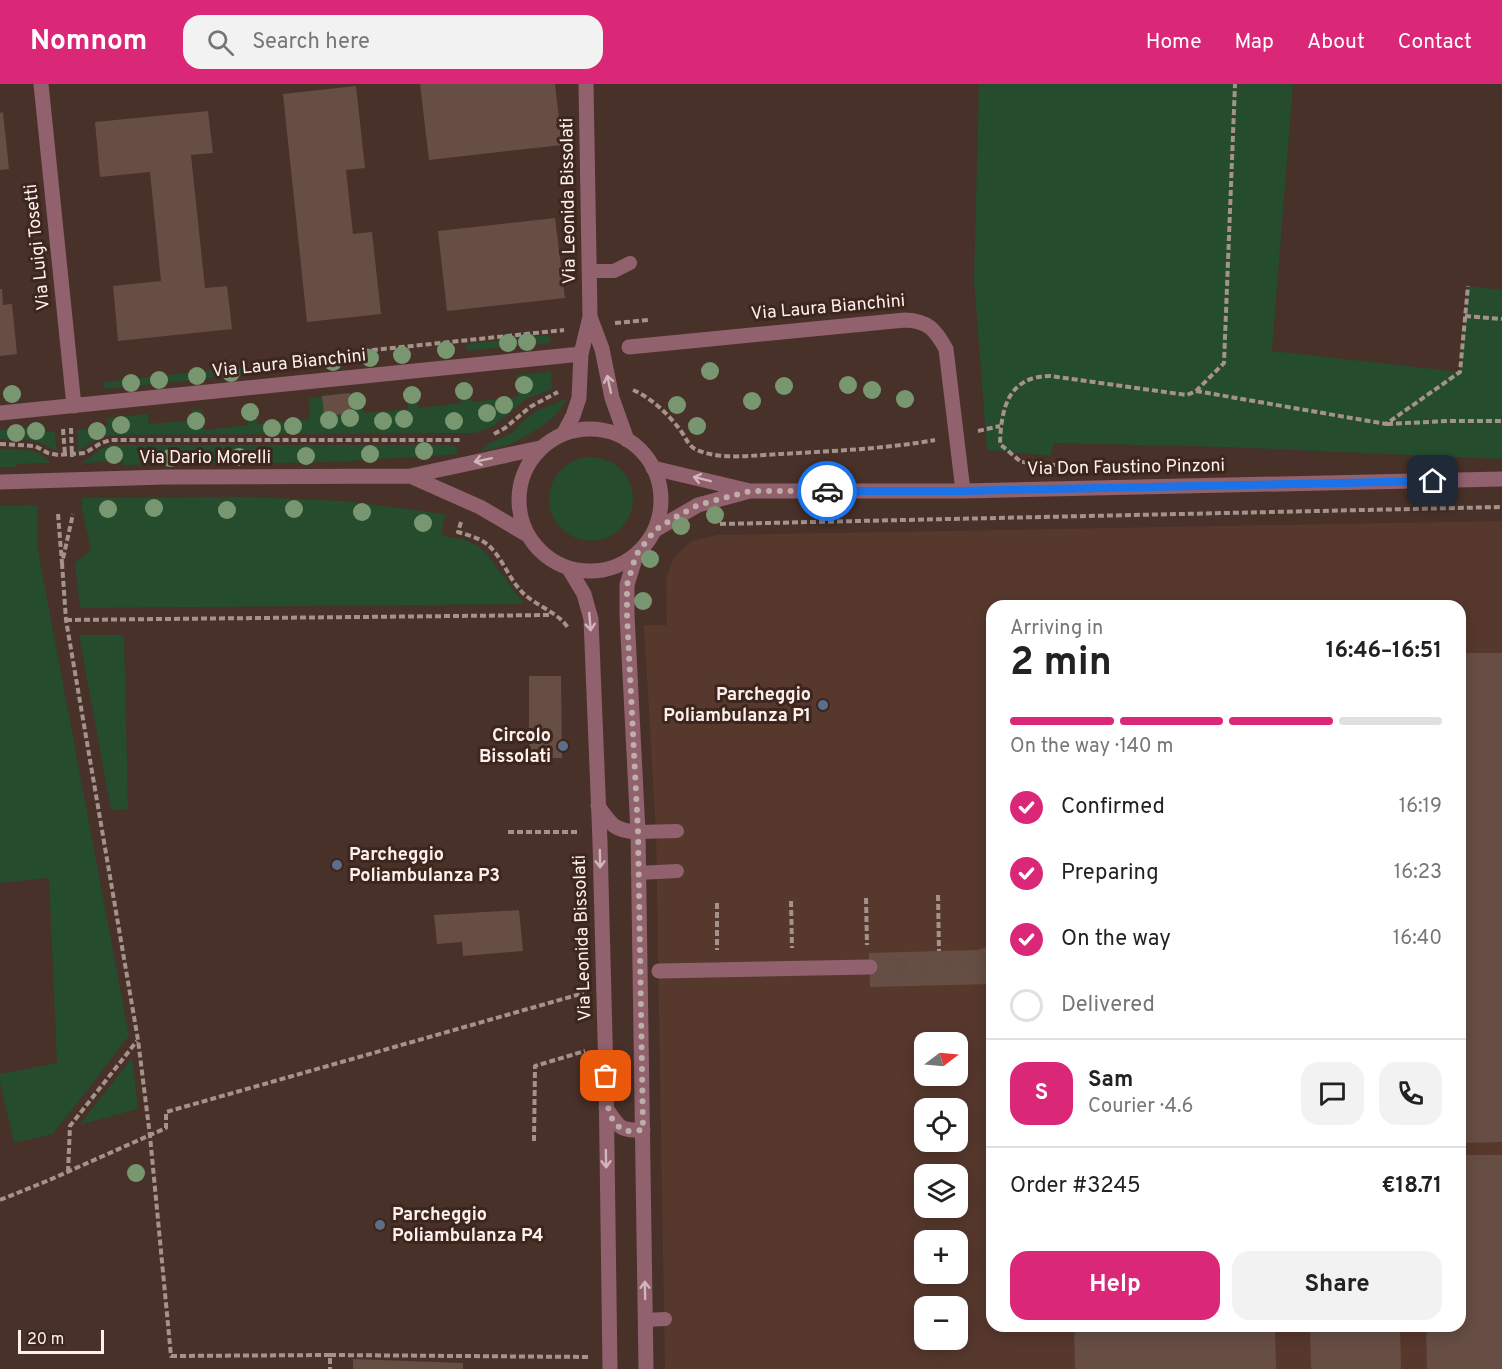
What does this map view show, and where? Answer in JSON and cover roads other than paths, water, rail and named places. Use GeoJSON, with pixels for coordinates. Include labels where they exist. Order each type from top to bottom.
{"type":"FeatureCollection","features":[{"type":"Feature","properties":{"kind":"street","name":"Via Luigi Tosetti"},"geometry":{"type":"LineString","coordinates":[[41,84],[74,406]]}},
{"type":"Feature","properties":{"kind":"street","name":"Via Leonida Bissolati"},"geometry":{"type":"LineString","coordinates":[[564,433],[579,398],[581,354],[590,317],[586,84]]}},
{"type":"Feature","properties":{"kind":"street","name":"Via Leonida Bissolati"},"geometry":{"type":"LineString","coordinates":[[590,317],[602,349],[608,380],[627,440]]}},
{"type":"Feature","properties":{"kind":"street","name":"Via Laura Bianchini"},"geometry":{"type":"LineString","coordinates":[[629,347],[918,320],[930,326],[946,349],[963,491]]}},
{"type":"Feature","properties":{"kind":"street","name":"Via Laura Bianchini"},"geometry":{"type":"LineString","coordinates":[[0,413],[581,354]]}},
{"type":"Feature","properties":{"kind":"street","name":"Via Leonida Bissolati"},"geometry":{"type":"LineString","coordinates":[[636,555],[605,570],[587,572],[569,569],[544,556],[526,534],[520,516],[518,498],[521,480],[529,463],[540,448],[564,433],[580,429],[613,432],[642,452],[653,468],[661,498],[660,514],[655,530],[636,555],[627,585],[638,832],[646,1369]]}},
{"type":"Feature","properties":{"kind":"street","name":"Via Dario Morelli"},"geometry":{"type":"LineString","coordinates":[[0,482],[165,477],[410,476],[540,448]]}},
{"type":"Feature","properties":{"kind":"street","name":"Via Don Faustino Pinzoni"},"geometry":{"type":"LineString","coordinates":[[653,468],[750,491],[963,491],[1502,479]]}},
{"type":"Feature","properties":{"kind":"street","name":"Via Dario Morelli"},"geometry":{"type":"LineString","coordinates":[[410,476],[480,507],[526,534]]}},
{"type":"Feature","properties":{"kind":"street","name":"Via Don Faustino Pinzoni"},"geometry":{"type":"LineString","coordinates":[[655,530],[698,505],[750,491]]}},
{"type":"Feature","properties":{"kind":"street","name":"Via Leonida Bissolati"},"geometry":{"type":"LineString","coordinates":[[569,569],[585,594],[591,619],[600,842],[610,1369]]}},
{"type":"Feature","properties":{"kind":"street"},"geometry":{"type":"LineString","coordinates":[[597,804],[609,823],[622,831],[638,832]]}},
{"type":"Feature","properties":{"kind":"street"},"geometry":{"type":"LineString","coordinates":[[659,971],[868,967]]}},
{"type":"Feature","properties":{"kind":"street"},"geometry":{"type":"LineString","coordinates":[[606,1108],[618,1125],[627,1131],[643,1130]]}},
{"type":"Feature","properties":{"kind":"lane"},"geometry":{"type":"LineString","coordinates":[[590,271],[614,271],[630,263]]}},
{"type":"Feature","properties":{"kind":"lane"},"geometry":{"type":"LineString","coordinates":[[638,832],[677,831]]}},
{"type":"Feature","properties":{"kind":"lane"},"geometry":{"type":"LineString","coordinates":[[638,873],[677,871]]}},
{"type":"Feature","properties":{"kind":"lane"},"geometry":{"type":"LineString","coordinates":[[646,1320],[665,1319]]}},
{"type":"Feature","properties":{"kind":"tunnel"},"geometry":{"type":"LineString","coordinates":[[870,967],[986,963]]}},
{"type":"Feature","properties":{"kind":"place","name":"Parcheggio Poliambulanza P1"},"geometry":{"type":"Point","coordinates":[823,705]}},
{"type":"Feature","properties":{"kind":"place","name":"Circolo Bissolati"},"geometry":{"type":"Point","coordinates":[563,746]}},
{"type":"Feature","properties":{"kind":"place","name":"Parcheggio Poliambulanza P3"},"geometry":{"type":"Point","coordinates":[337,865]}},
{"type":"Feature","properties":{"kind":"place","name":"Parcheggio Poliambulanza P4"},"geometry":{"type":"Point","coordinates":[380,1225]}}]}
